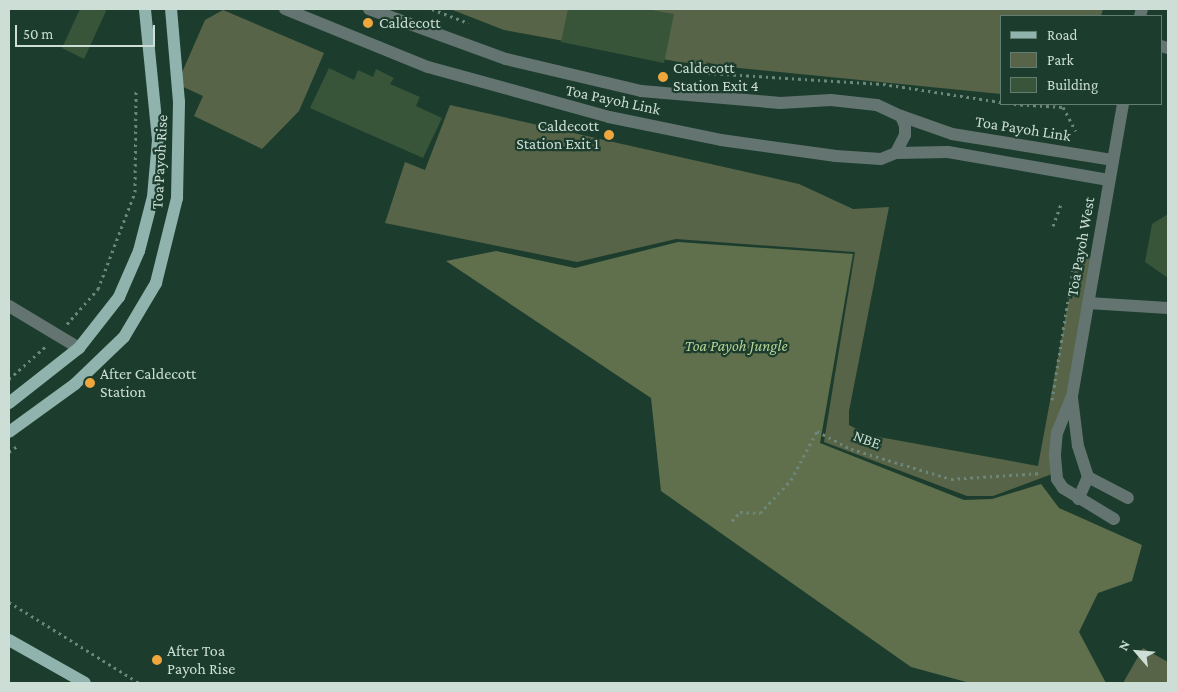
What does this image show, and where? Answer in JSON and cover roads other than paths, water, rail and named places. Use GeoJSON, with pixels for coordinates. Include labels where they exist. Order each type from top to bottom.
{"type":"FeatureCollection","features":[{"type":"Feature","properties":{"kind":"main road","name":"Toa Payoh Rise"},"geometry":{"type":"LineString","coordinates":[[9,403],[79,348],[119,297],[139,251],[153,197],[158,140],[144,9]]}},
{"type":"Feature","properties":{"kind":"main road","name":"Toa Payoh Rise"},"geometry":{"type":"LineString","coordinates":[[9,432],[68,390],[124,337],[156,283],[177,198],[179,102],[171,9]]}},
{"type":"Feature","properties":{"kind":"main road"},"geometry":{"type":"LineString","coordinates":[[9,640],[85,683]]}},
{"type":"Feature","properties":{"kind":"street","name":"Toa Payoh Link"},"geometry":{"type":"LineString","coordinates":[[286,9],[428,68],[567,108],[720,140],[836,156],[881,159],[896,154],[948,152],[1110,180]]}},
{"type":"Feature","properties":{"kind":"street","name":"Toa Payoh Link"},"geometry":{"type":"LineString","coordinates":[[369,9],[506,59],[641,91],[780,103],[840,101],[877,105],[900,116],[952,134],[1112,160]]}},
{"type":"Feature","properties":{"kind":"street","name":"Toa Payoh West"},"geometry":{"type":"LineString","coordinates":[[1114,519],[1078,499],[1057,479],[1055,454],[1058,433],[1072,396],[1123,105]]}},
{"type":"Feature","properties":{"kind":"street"},"geometry":{"type":"LineString","coordinates":[[896,154],[905,136],[900,116]]}},
{"type":"Feature","properties":{"kind":"street"},"geometry":{"type":"LineString","coordinates":[[1088,303],[1168,308]]}},
{"type":"Feature","properties":{"kind":"street"},"geometry":{"type":"LineString","coordinates":[[9,306],[79,348]]}},
{"type":"Feature","properties":{"kind":"street","name":"Toa Payoh West"},"geometry":{"type":"LineString","coordinates":[[1072,396],[1078,446],[1088,477]]}},
{"type":"Feature","properties":{"kind":"street"},"geometry":{"type":"LineString","coordinates":[[1078,499],[1088,477],[1128,498]]}},
{"type":"Feature","properties":{"kind":"place","name":"Caldecott"},"geometry":{"type":"Point","coordinates":[368,23]}},
{"type":"Feature","properties":{"kind":"place","name":"Caldecott Station Exit 4"},"geometry":{"type":"Point","coordinates":[663,77]}},
{"type":"Feature","properties":{"kind":"place","name":"Caldecott Station Exit 1"},"geometry":{"type":"Point","coordinates":[609,135]}},
{"type":"Feature","properties":{"kind":"place","name":"After Caldecott Station"},"geometry":{"type":"Point","coordinates":[90,383]}},
{"type":"Feature","properties":{"kind":"place","name":"After Toa Payoh Rise"},"geometry":{"type":"Point","coordinates":[157,660]}},
{"type":"Feature","properties":{"kind":"park label","name":"Toa Payoh Jungle"},"geometry":{"type":"Point","coordinates":[736,346]}}]}
